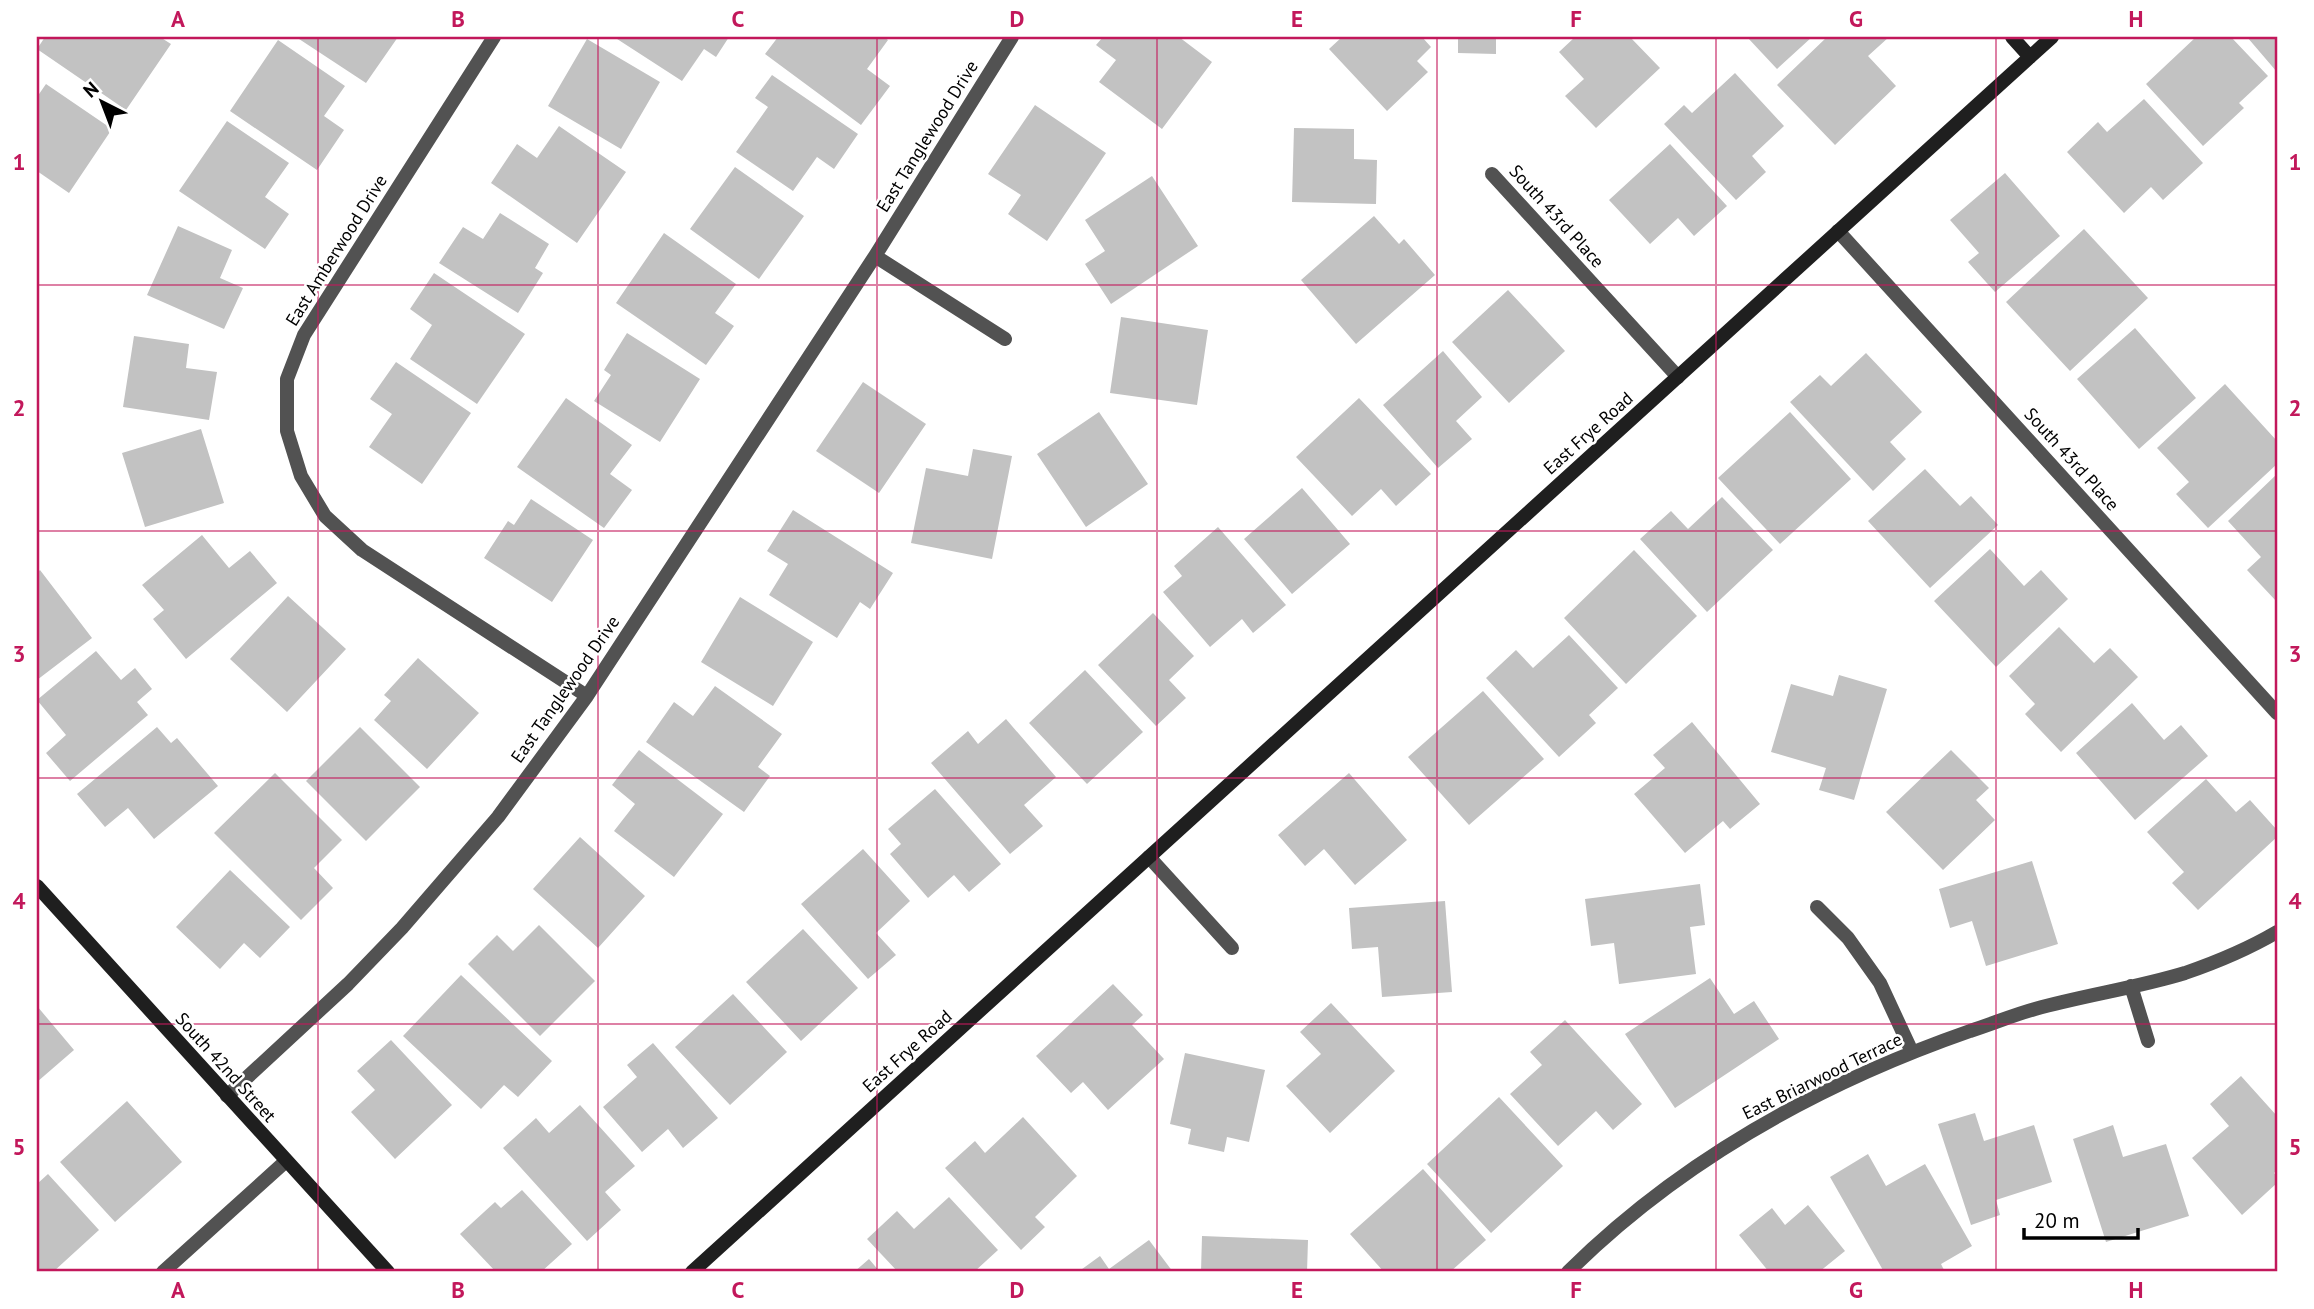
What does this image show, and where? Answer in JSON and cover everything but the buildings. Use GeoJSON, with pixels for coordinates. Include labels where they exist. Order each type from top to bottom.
{"type":"FeatureCollection","features":[{"type":"Feature","properties":{"kind":"street","name":"East Amberwood Drive"},"geometry":{"type":"LineString","coordinates":[[494,37],[304,335],[287,379],[288,430],[301,476],[325,516],[362,550],[587,696]]}},
{"type":"Feature","properties":{"kind":"street","name":"East Tanglewood Drive"},"geometry":{"type":"LineString","coordinates":[[227,1096],[348,984],[402,928],[498,817],[587,696],[875,257],[1012,37]]}},
{"type":"Feature","properties":{"kind":"street"},"geometry":{"type":"LineString","coordinates":[[2012,37],[2030,57]]}},
{"type":"Feature","properties":{"kind":"street","name":"East Frye Road"},"geometry":{"type":"LineString","coordinates":[[692,1272],[2052,37]]}},
{"type":"Feature","properties":{"kind":"street","name":"South 43rd Place"},"geometry":{"type":"LineString","coordinates":[[1492,174],[1678,377]]}},
{"type":"Feature","properties":{"kind":"street","name":"South 43rd Place"},"geometry":{"type":"LineString","coordinates":[[1838,232],[2277,713]]}},
{"type":"Feature","properties":{"kind":"street"},"geometry":{"type":"LineString","coordinates":[[875,257],[1005,339]]}},
{"type":"Feature","properties":{"kind":"street"},"geometry":{"type":"LineString","coordinates":[[1149,857],[1232,948]]}},
{"type":"Feature","properties":{"kind":"street","name":"South 42nd Street"},"geometry":{"type":"LineString","coordinates":[[37,886],[388,1272]]}},
{"type":"Feature","properties":{"kind":"street"},"geometry":{"type":"LineString","coordinates":[[1817,907],[1848,938],[1880,983],[1912,1052]]}},
{"type":"Feature","properties":{"kind":"street","name":"East Briarwood Terrace"},"geometry":{"type":"LineString","coordinates":[[1568,1272],[1647,1203],[1713,1154],[1871,1069],[2034,1009],[2184,973],[2245,950],[2277,932]]}},
{"type":"Feature","properties":{"kind":"street"},"geometry":{"type":"LineString","coordinates":[[2131,986],[2148,1041]]}},
{"type":"Feature","properties":{"kind":"street"},"geometry":{"type":"LineString","coordinates":[[163,1272],[286,1161]]}}]}
